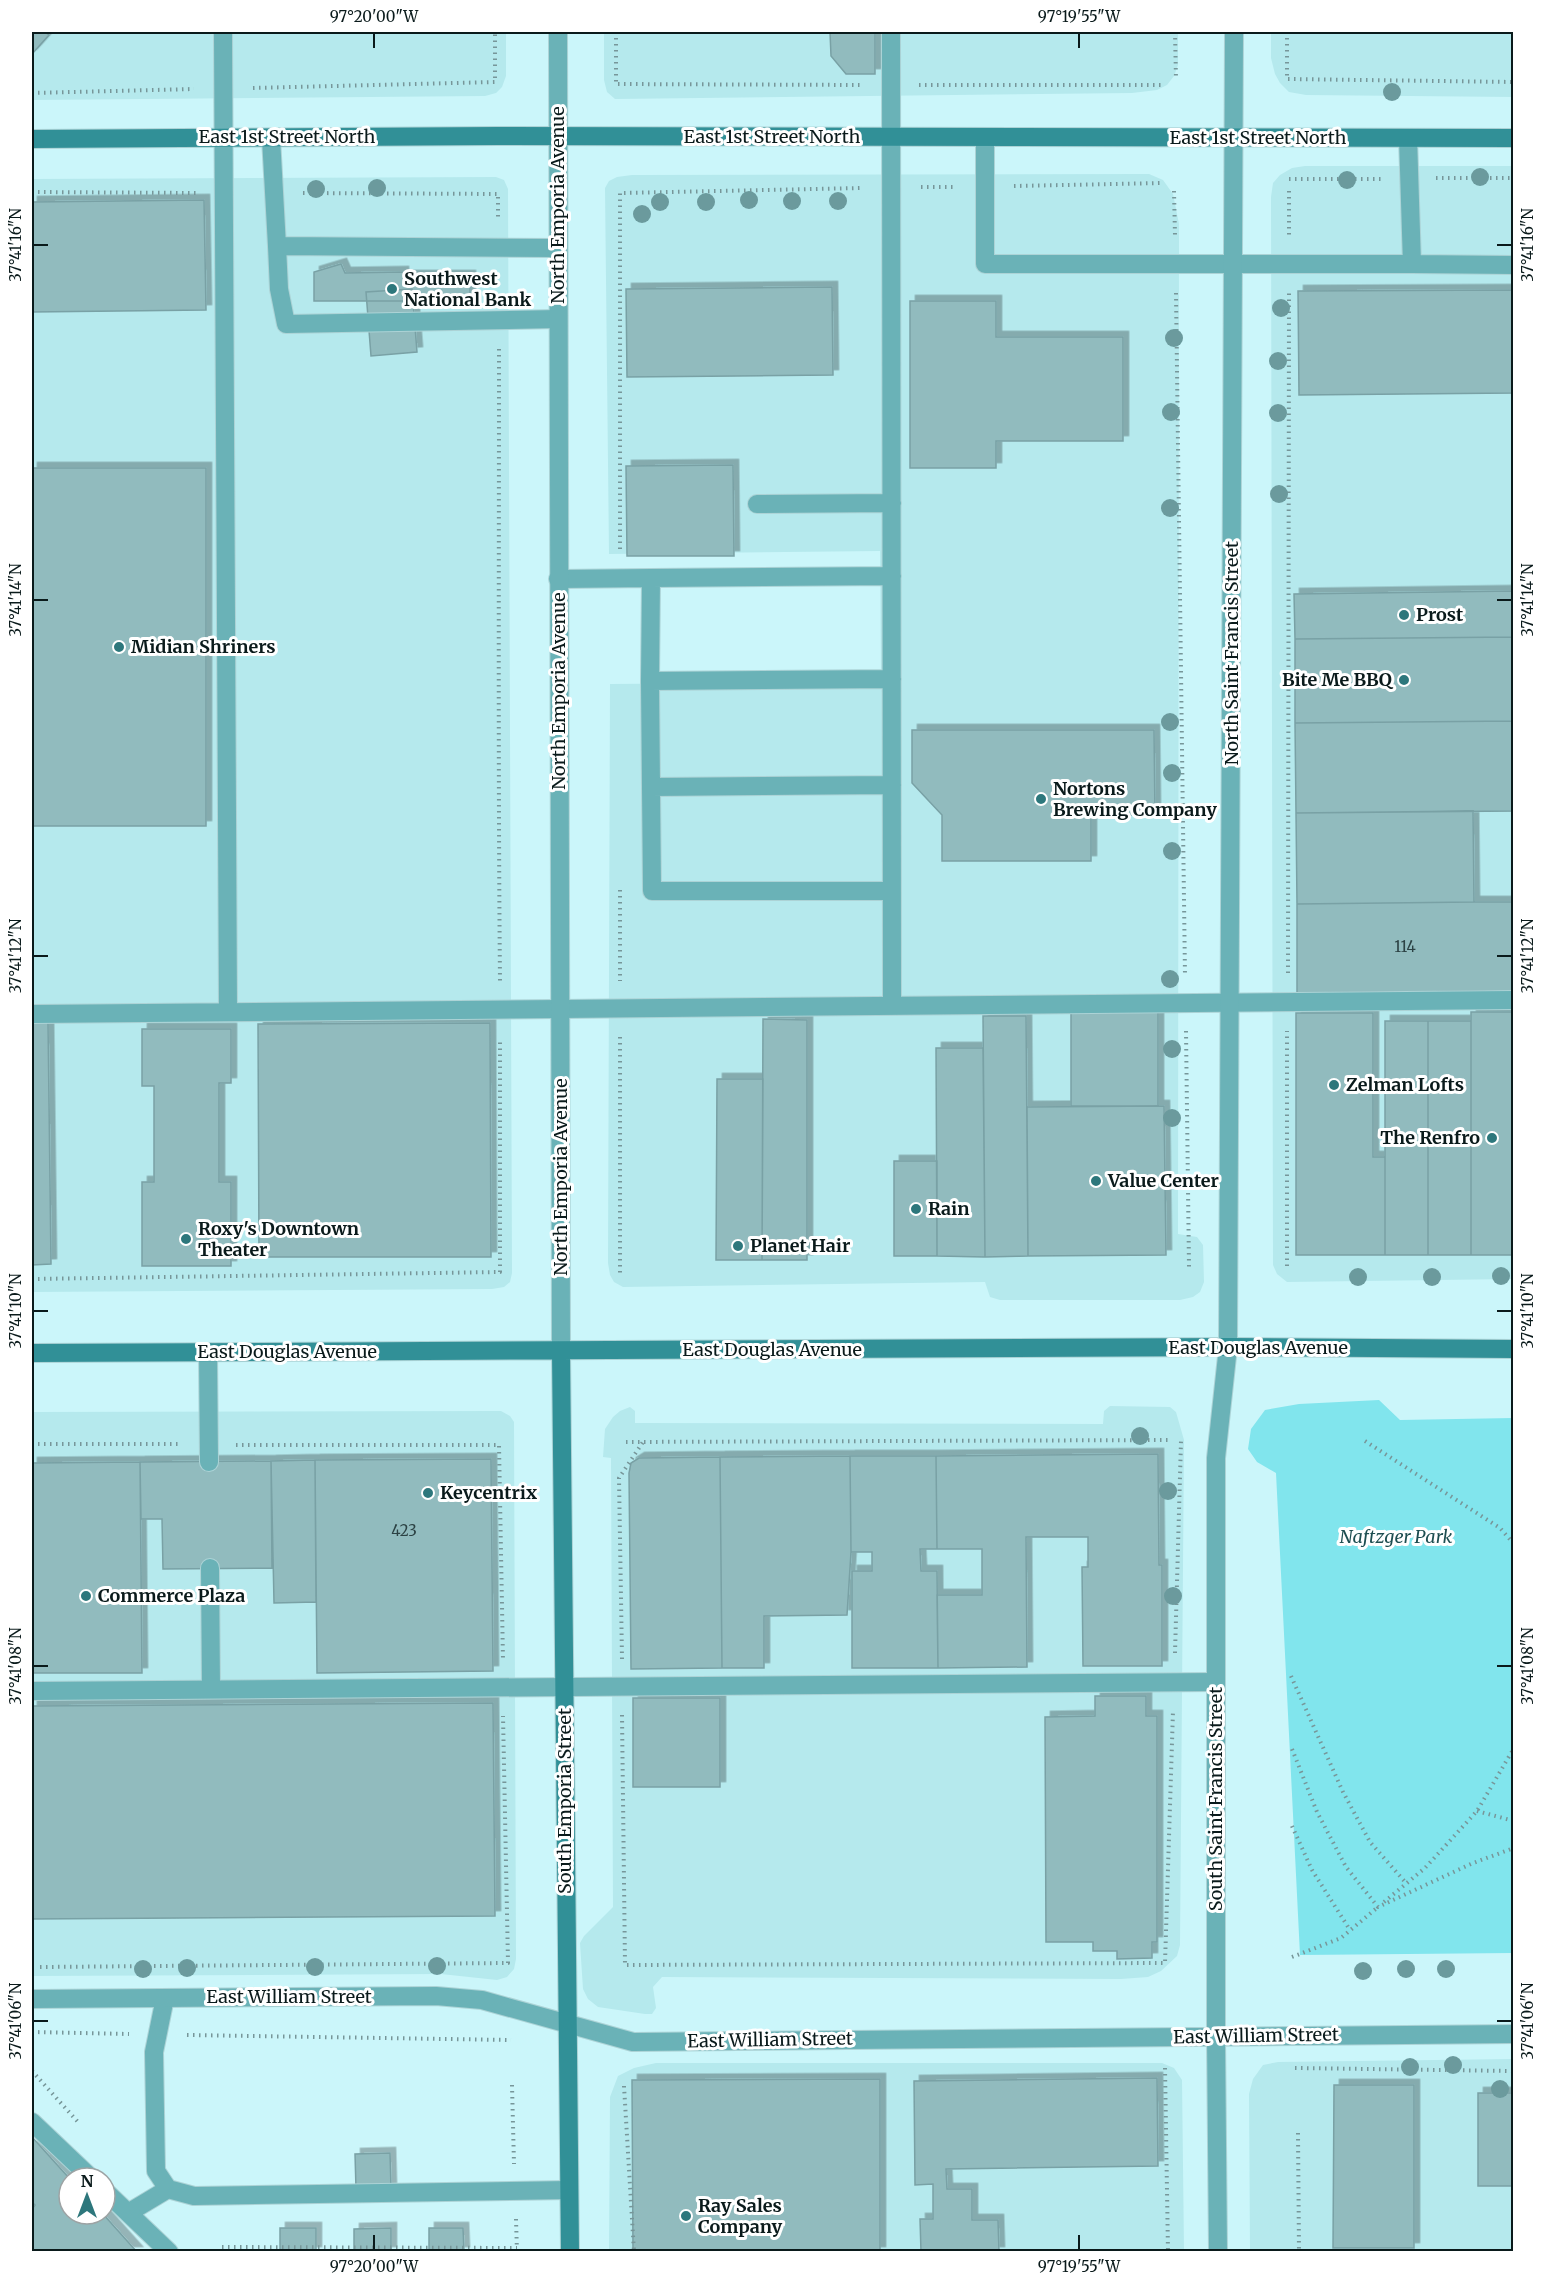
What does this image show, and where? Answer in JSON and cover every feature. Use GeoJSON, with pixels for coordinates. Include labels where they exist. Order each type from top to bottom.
{"type":"FeatureCollection","features":[{"type":"Feature","properties":{"kind":"street"},"geometry":{"type":"LineString","coordinates":[[223,32],[228,1012]]}},
{"type":"Feature","properties":{"kind":"street","name":"North Emporia Avenue"},"geometry":{"type":"LineString","coordinates":[[558,32],[561,1351]]}},
{"type":"Feature","properties":{"kind":"street"},"geometry":{"type":"LineString","coordinates":[[891,32],[892,1006]]}},
{"type":"Feature","properties":{"kind":"street","name":"North Saint Francis Street"},"geometry":{"type":"LineString","coordinates":[[1228,1347],[1234,32]]}},
{"type":"Feature","properties":{"kind":"street","name":"East 1st Street North"},"geometry":{"type":"LineString","coordinates":[[32,139],[557,136],[1514,138]]}},
{"type":"Feature","properties":{"kind":"street"},"geometry":{"type":"LineString","coordinates":[[985,137],[985,264],[1514,265]]}},
{"type":"Feature","properties":{"kind":"street"},"geometry":{"type":"LineString","coordinates":[[271,138],[279,289],[286,324],[558,319]]}},
{"type":"Feature","properties":{"kind":"street"},"geometry":{"type":"LineString","coordinates":[[1408,138],[1413,264]]}},
{"type":"Feature","properties":{"kind":"street"},"geometry":{"type":"LineString","coordinates":[[277,246],[557,248]]}},
{"type":"Feature","properties":{"kind":"street"},"geometry":{"type":"LineString","coordinates":[[756,504],[892,503]]}},
{"type":"Feature","properties":{"kind":"street"},"geometry":{"type":"LineString","coordinates":[[558,579],[892,576]]}},
{"type":"Feature","properties":{"kind":"street"},"geometry":{"type":"LineString","coordinates":[[651,578],[652,891],[891,891]]}},
{"type":"Feature","properties":{"kind":"street"},"geometry":{"type":"LineString","coordinates":[[650,681],[892,679]]}},
{"type":"Feature","properties":{"kind":"street"},"geometry":{"type":"LineString","coordinates":[[651,787],[892,785]]}},
{"type":"Feature","properties":{"kind":"street"},"geometry":{"type":"LineString","coordinates":[[32,1014],[1514,1000]]}},
{"type":"Feature","properties":{"kind":"street","name":"East Douglas Avenue"},"geometry":{"type":"LineString","coordinates":[[32,1353],[1228,1347],[1514,1349]]}},
{"type":"Feature","properties":{"kind":"street","name":"South Saint Francis Street"},"geometry":{"type":"LineString","coordinates":[[1218,2252],[1216,1458],[1228,1347]]}},
{"type":"Feature","properties":{"kind":"street","name":"South Emporia Street"},"geometry":{"type":"LineString","coordinates":[[561,1351],[570,2252]]}},
{"type":"Feature","properties":{"kind":"street"},"geometry":{"type":"LineString","coordinates":[[208,1353],[209,1453]]}},
{"type":"Feature","properties":{"kind":"street"},"geometry":{"type":"LineString","coordinates":[[210,1568],[211,1689]]}},
{"type":"Feature","properties":{"kind":"street"},"geometry":{"type":"LineString","coordinates":[[32,1691],[1216,1682]]}},
{"type":"Feature","properties":{"kind":"street","name":"East William Street"},"geometry":{"type":"LineString","coordinates":[[32,1999],[436,1996],[482,2000],[633,2042],[1514,2034]]}},
{"type":"Feature","properties":{"kind":"street"},"geometry":{"type":"LineString","coordinates":[[165,1998],[154,2052],[156,2171],[168,2189],[194,2196],[569,2190]]}},
{"type":"Feature","properties":{"kind":"street"},"geometry":{"type":"LineString","coordinates":[[32,2122],[78,2166]]}},
{"type":"Feature","properties":{"kind":"street"},"geometry":{"type":"LineString","coordinates":[[128,2213],[168,2189]]}},
{"type":"Feature","properties":{"kind":"street"},"geometry":{"type":"LineString","coordinates":[[117,2202],[169,2252]]}},
{"type":"Feature","properties":{"kind":"path"},"geometry":{"type":"LineString","coordinates":[[32,93],[495,82],[495,32]]}},
{"type":"Feature","properties":{"kind":"path"},"geometry":{"type":"LineString","coordinates":[[616,32],[616,84]]}},
{"type":"Feature","properties":{"kind":"path"},"geometry":{"type":"LineString","coordinates":[[1176,32],[1176,80]]}},
{"type":"Feature","properties":{"kind":"path"},"geometry":{"type":"LineString","coordinates":[[1287,32],[1287,79],[1514,82]]}},
{"type":"Feature","properties":{"kind":"path"},"geometry":{"type":"LineString","coordinates":[[1174,191],[1189,1268]]}},
{"type":"Feature","properties":{"kind":"path"},"geometry":{"type":"LineString","coordinates":[[1287,1266],[1289,191]]}},
{"type":"Feature","properties":{"kind":"path"},"geometry":{"type":"LineString","coordinates":[[498,194],[498,246]]}},
{"type":"Feature","properties":{"kind":"path"},"geometry":{"type":"LineString","coordinates":[[32,1279],[500,1272],[500,1008],[497,865],[499,319]]}},
{"type":"Feature","properties":{"kind":"path"},"geometry":{"type":"LineString","coordinates":[[626,1442],[1171,1440]]}},
{"type":"Feature","properties":{"kind":"path"},"geometry":{"type":"LineString","coordinates":[[1365,1441],[1500,1528],[1514,1544]]}},
{"type":"Feature","properties":{"kind":"path"},"geometry":{"type":"LineString","coordinates":[[32,1444],[209,1453],[499,1444],[508,1963],[32,1968]]}},
{"type":"Feature","properties":{"kind":"path"},"geometry":{"type":"LineString","coordinates":[[1291,1676],[1343,1792],[1370,1842],[1406,1883]]}},
{"type":"Feature","properties":{"kind":"path"},"geometry":{"type":"LineString","coordinates":[[1292,1957],[1341,1938],[1425,1868],[1476,1811],[1514,1748]]}},
{"type":"Feature","properties":{"kind":"path"},"geometry":{"type":"LineString","coordinates":[[1292,1749],[1317,1812],[1346,1867],[1378,1907]]}},
{"type":"Feature","properties":{"kind":"path"},"geometry":{"type":"LineString","coordinates":[[1476,1811],[1514,1821]]}},
{"type":"Feature","properties":{"kind":"path"},"geometry":{"type":"LineString","coordinates":[[1292,1826],[1312,1870],[1350,1930]]}},
{"type":"Feature","properties":{"kind":"path"},"geometry":{"type":"LineString","coordinates":[[1378,1907],[1473,1863],[1514,1848]]}},
{"type":"Feature","properties":{"kind":"path"},"geometry":{"type":"LineString","coordinates":[[625,1965],[1165,1963]]}},
{"type":"Feature","properties":{"kind":"path"},"geometry":{"type":"LineString","coordinates":[[32,2032],[511,2040]]}},
{"type":"Feature","properties":{"kind":"path"},"geometry":{"type":"LineString","coordinates":[[128,2034],[129,2045]]}},
{"type":"Feature","properties":{"kind":"path"},"geometry":{"type":"LineString","coordinates":[[1166,2068],[1168,2252]]}},
{"type":"Feature","properties":{"kind":"path"},"geometry":{"type":"LineString","coordinates":[[1295,2068],[1514,2071]]}},
{"type":"Feature","properties":{"kind":"path"},"geometry":{"type":"LineString","coordinates":[[32,2071],[84,2128]]}},
{"type":"Feature","properties":{"kind":"path"},"geometry":{"type":"LineString","coordinates":[[624,2086],[634,2252]]}},
{"type":"Feature","properties":{"kind":"path"},"geometry":{"type":"LineString","coordinates":[[1298,2133],[1299,2252]]}},
{"type":"Feature","properties":{"kind":"path"},"geometry":{"type":"LineString","coordinates":[[222,2247],[517,2248]]}},
{"type":"Feature","properties":{"kind":"shaded area"},"geometry":{"type":"Polygon","coordinates":[[[32,32],[506,32],[506,76],[502,87],[496,93],[485,96],[32,100],[32,32]]]}},
{"type":"Feature","properties":{"kind":"shaded area"},"geometry":{"type":"Polygon","coordinates":[[[604,32],[1178,32],[1178,65],[1167,85],[1157,90],[1132,93],[615,99],[607,92],[604,80],[604,32]]]}},
{"type":"Feature","properties":{"kind":"shaded area"},"geometry":{"type":"Polygon","coordinates":[[[1271,32],[1513,32],[1513,97],[1306,95],[1289,92],[1275,74],[1271,58],[1271,32]]]}},
{"type":"Feature","properties":{"kind":"shaded area"},"geometry":{"type":"Polygon","coordinates":[[[1305,166],[1513,166],[1513,1279],[1287,1282],[1277,1274],[1273,1265],[1271,197],[1273,183],[1280,175],[1292,168],[1305,166]]]}},
{"type":"Feature","properties":{"kind":"shaded area"},"geometry":{"type":"Polygon","coordinates":[[[1149,174],[1163,180],[1173,194],[1179,224],[1178,1234],[1197,1237],[1203,1245],[1204,1282],[1200,1292],[1193,1297],[1180,1300],[1000,1300],[990,1297],[985,1282],[623,1287],[614,1282],[608,1263],[610,684],[881,682],[880,551],[609,554],[605,188],[609,181],[617,177],[632,175],[1149,174]]]}},
{"type":"Feature","properties":{"kind":"shaded area"},"geometry":{"type":"Polygon","coordinates":[[[496,177],[504,180],[508,189],[512,1273],[510,1282],[504,1287],[492,1289],[32,1292],[32,179],[496,177]]]}},
{"type":"Feature","properties":{"kind":"shaded area"},"geometry":{"type":"Polygon","coordinates":[[[1110,1406],[1170,1407],[1176,1412],[1184,1440],[1180,1945],[1177,1956],[1161,1971],[1148,1977],[1121,1979],[662,1977],[653,1987],[656,2008],[652,2014],[598,2007],[588,1999],[583,1989],[580,1943],[613,1907],[611,1458],[603,1457],[605,1429],[613,1417],[630,1407],[635,1411],[635,1423],[1103,1424],[1104,1411],[1110,1406]]]}},
{"type":"Feature","properties":{"kind":"shaded area"},"geometry":{"type":"Polygon","coordinates":[[[501,1411],[510,1416],[514,1422],[516,1959],[514,1969],[507,1977],[497,1980],[441,1974],[32,1976],[32,1412],[501,1411]]]}},
{"type":"Feature","properties":{"kind":"shaded area"},"geometry":{"type":"Polygon","coordinates":[[[1513,2059],[1513,2251],[1250,2252],[1249,2094],[1253,2079],[1263,2065],[1278,2062],[1513,2059]]]}},
{"type":"Feature","properties":{"kind":"shaded area"},"geometry":{"type":"Polygon","coordinates":[[[656,2063],[1162,2063],[1174,2068],[1182,2080],[1184,2251],[609,2252],[610,2097],[618,2076],[634,2068],[656,2063]]]}},
{"type":"Feature","properties":{"kind":"green space","name":"Naftzger Park"},"geometry":{"type":"Polygon","coordinates":[[[1379,1400],[1400,1420],[1513,1418],[1513,1953],[1300,1955],[1276,1473],[1257,1462],[1248,1449],[1251,1429],[1265,1410],[1299,1404],[1379,1400]]]}},
{"type":"Feature","properties":{"kind":"building"},"geometry":{"type":"Polygon","coordinates":[[[32,32],[45,32],[49,35],[32,54],[32,32]]]}},
{"type":"Feature","properties":{"kind":"building"},"geometry":{"type":"Polygon","coordinates":[[[830,32],[875,32],[875,74],[846,74],[831,56],[830,32]]]}},
{"type":"Feature","properties":{"kind":"building"},"geometry":{"type":"Polygon","coordinates":[[[204,200],[206,310],[32,312],[32,202],[204,200]]]}},
{"type":"Feature","properties":{"kind":"building","name":"Southwest National Bank"},"geometry":{"type":"Polygon","coordinates":[[[341,264],[345,273],[403,272],[403,276],[470,276],[470,301],[314,301],[314,272],[341,264]]]}},
{"type":"Feature","properties":{"kind":"building"},"geometry":{"type":"Polygon","coordinates":[[[832,287],[833,375],[627,377],[626,289],[832,287]]]}},
{"type":"Feature","properties":{"kind":"building"},"geometry":{"type":"Polygon","coordinates":[[[412,289],[417,352],[371,356],[366,292],[412,289]]]}},
{"type":"Feature","properties":{"kind":"building"},"geometry":{"type":"Polygon","coordinates":[[[1514,290],[1514,393],[1299,395],[1298,291],[1514,290]]]}},
{"type":"Feature","properties":{"kind":"building"},"geometry":{"type":"Polygon","coordinates":[[[910,301],[996,301],[996,337],[1123,337],[1123,441],[996,441],[996,468],[910,468],[910,301]]]}},
{"type":"Feature","properties":{"kind":"building"},"geometry":{"type":"Polygon","coordinates":[[[733,465],[734,556],[627,556],[626,466],[733,465]]]}},
{"type":"Feature","properties":{"kind":"building","name":"Midian Shriners"},"geometry":{"type":"Polygon","coordinates":[[[32,468],[206,468],[206,826],[32,826],[32,468]]]}},
{"type":"Feature","properties":{"kind":"building","name":"Prost"},"geometry":{"type":"Polygon","coordinates":[[[1514,591],[1514,637],[1295,639],[1294,594],[1514,591]]]}},
{"type":"Feature","properties":{"kind":"building","name":"Bite Me BBQ"},"geometry":{"type":"Polygon","coordinates":[[[1514,637],[1514,721],[1295,723],[1295,639],[1514,637]]]}},
{"type":"Feature","properties":{"kind":"building"},"geometry":{"type":"Polygon","coordinates":[[[1514,721],[1514,811],[1296,813],[1295,723],[1514,721]]]}},
{"type":"Feature","properties":{"kind":"building","name":"Nortons Brewing Company"},"geometry":{"type":"Polygon","coordinates":[[[912,730],[1154,730],[1155,815],[1091,815],[1091,861],[942,861],[942,815],[912,783],[912,730]]]}},
{"type":"Feature","properties":{"kind":"building"},"geometry":{"type":"Polygon","coordinates":[[[1473,811],[1474,902],[1297,904],[1296,813],[1473,811]]]}},
{"type":"Feature","properties":{"kind":"building"},"geometry":{"type":"Polygon","coordinates":[[[1514,902],[1514,991],[1297,993],[1297,904],[1514,902]]]}},
{"type":"Feature","properties":{"kind":"building"},"geometry":{"type":"Polygon","coordinates":[[[1158,1012],[1158,1106],[1071,1106],[1071,1013],[1158,1012]]]}},
{"type":"Feature","properties":{"kind":"building","name":"The Renfro"},"geometry":{"type":"Polygon","coordinates":[[[1471,1012],[1514,1012],[1514,1255],[1471,1255],[1471,1012]]]}},
{"type":"Feature","properties":{"kind":"building","name":"Zelman Lofts"},"geometry":{"type":"Polygon","coordinates":[[[1296,1013],[1373,1013],[1373,1157],[1385,1157],[1385,1255],[1296,1255],[1296,1013]]]}},
{"type":"Feature","properties":{"kind":"building"},"geometry":{"type":"Polygon","coordinates":[[[983,1016],[1026,1016],[1028,1256],[985,1257],[983,1016]]]}},
{"type":"Feature","properties":{"kind":"building"},"geometry":{"type":"Polygon","coordinates":[[[763,1019],[807,1020],[807,1260],[762,1260],[763,1019]]]}},
{"type":"Feature","properties":{"kind":"building"},"geometry":{"type":"Polygon","coordinates":[[[1385,1021],[1428,1021],[1428,1255],[1385,1255],[1385,1021]]]}},
{"type":"Feature","properties":{"kind":"building"},"geometry":{"type":"Polygon","coordinates":[[[1428,1021],[1471,1021],[1471,1255],[1428,1255],[1428,1021]]]}},
{"type":"Feature","properties":{"kind":"building"},"geometry":{"type":"Polygon","coordinates":[[[32,1022],[48,1022],[51,1264],[32,1265],[32,1022]]]}},
{"type":"Feature","properties":{"kind":"building"},"geometry":{"type":"Polygon","coordinates":[[[490,1023],[491,1257],[259,1257],[258,1024],[490,1023]]]}},
{"type":"Feature","properties":{"kind":"building"},"geometry":{"type":"Polygon","coordinates":[[[142,1029],[231,1029],[231,1083],[219,1083],[219,1182],[231,1182],[231,1266],[142,1266],[142,1182],[154,1182],[154,1086],[142,1086],[142,1029]]]}},
{"type":"Feature","properties":{"kind":"building"},"geometry":{"type":"Polygon","coordinates":[[[936,1048],[983,1048],[985,1257],[937,1256],[936,1048]]]}},
{"type":"Feature","properties":{"kind":"building"},"geometry":{"type":"Polygon","coordinates":[[[717,1079],[763,1079],[762,1260],[716,1260],[717,1079]]]}},
{"type":"Feature","properties":{"kind":"building","name":"Value Center"},"geometry":{"type":"Polygon","coordinates":[[[1164,1106],[1166,1255],[1028,1256],[1027,1107],[1164,1106]]]}},
{"type":"Feature","properties":{"kind":"building","name":"Rain"},"geometry":{"type":"Polygon","coordinates":[[[894,1161],[937,1161],[937,1256],[894,1256],[894,1161]]]}},
{"type":"Feature","properties":{"kind":"building"},"geometry":{"type":"Polygon","coordinates":[[[1158,1454],[1159,1565],[1162,1565],[1162,1666],[1083,1666],[1082,1567],[1088,1567],[1088,1537],[1026,1537],[1027,1667],[938,1668],[937,1595],[982,1595],[982,1549],[937,1549],[936,1456],[1158,1454]]]}},
{"type":"Feature","properties":{"kind":"building"},"geometry":{"type":"Polygon","coordinates":[[[850,1456],[936,1456],[937,1549],[920,1549],[921,1571],[937,1571],[938,1668],[852,1668],[852,1571],[872,1571],[872,1552],[851,1552],[850,1456]]]}},
{"type":"Feature","properties":{"kind":"building"},"geometry":{"type":"Polygon","coordinates":[[[850,1456],[851,1552],[847,1615],[764,1616],[764,1668],[722,1668],[720,1457],[850,1456]]]}},
{"type":"Feature","properties":{"kind":"building"},"geometry":{"type":"Polygon","coordinates":[[[720,1457],[722,1668],[631,1669],[629,1473],[631,1463],[639,1458],[720,1457]]]}},
{"type":"Feature","properties":{"kind":"building"},"geometry":{"type":"Polygon","coordinates":[[[491,1459],[493,1671],[317,1673],[315,1460],[491,1459]]]}},
{"type":"Feature","properties":{"kind":"building"},"geometry":{"type":"Polygon","coordinates":[[[315,1460],[316,1602],[274,1603],[271,1461],[315,1460]]]}},
{"type":"Feature","properties":{"kind":"building"},"geometry":{"type":"Polygon","coordinates":[[[271,1461],[272,1568],[163,1569],[162,1519],[141,1519],[140,1462],[271,1461]]]}},
{"type":"Feature","properties":{"kind":"building","name":"Commerce Plaza"},"geometry":{"type":"Polygon","coordinates":[[[140,1462],[142,1673],[32,1673],[32,1463],[140,1462]]]}},
{"type":"Feature","properties":{"kind":"building"},"geometry":{"type":"Polygon","coordinates":[[[1095,1696],[1146,1696],[1146,1716],[1157,1716],[1157,1942],[1152,1942],[1152,1958],[1117,1959],[1117,1951],[1093,1951],[1093,1942],[1046,1942],[1045,1717],[1095,1716],[1095,1696]]]}},
{"type":"Feature","properties":{"kind":"building"},"geometry":{"type":"Polygon","coordinates":[[[633,1698],[720,1698],[720,1787],[633,1787],[633,1698]]]}},
{"type":"Feature","properties":{"kind":"building"},"geometry":{"type":"Polygon","coordinates":[[[493,1703],[495,1916],[32,1919],[32,1706],[493,1703]]]}},
{"type":"Feature","properties":{"kind":"building"},"geometry":{"type":"Polygon","coordinates":[[[1157,2078],[1158,2166],[946,2169],[947,2189],[972,2189],[972,2220],[998,2220],[999,2252],[921,2252],[920,2219],[933,2219],[933,2184],[915,2185],[914,2081],[1157,2078]]]}},
{"type":"Feature","properties":{"kind":"building"},"geometry":{"type":"Polygon","coordinates":[[[880,2079],[880,2252],[633,2252],[632,2080],[880,2079]]]}},
{"type":"Feature","properties":{"kind":"building"},"geometry":{"type":"Polygon","coordinates":[[[1334,2085],[1414,2085],[1414,2248],[1333,2248],[1334,2085]]]}},
{"type":"Feature","properties":{"kind":"building"},"geometry":{"type":"Polygon","coordinates":[[[1478,2093],[1514,2093],[1514,2186],[1478,2186],[1478,2093]]]}},
{"type":"Feature","properties":{"kind":"building"},"geometry":{"type":"Polygon","coordinates":[[[32,2137],[58,2166],[57,2226],[114,2226],[137,2252],[32,2252],[32,2209],[35,2205],[32,2202],[32,2137]]]}},
{"type":"Feature","properties":{"kind":"building"},"geometry":{"type":"Polygon","coordinates":[[[390,2153],[391,2188],[356,2189],[355,2154],[390,2153]]]}},
{"type":"Feature","properties":{"kind":"building"},"geometry":{"type":"Polygon","coordinates":[[[280,2228],[316,2228],[316,2252],[280,2252],[280,2228]]]}},
{"type":"Feature","properties":{"kind":"building"},"geometry":{"type":"Polygon","coordinates":[[[391,2228],[391,2252],[354,2252],[354,2229],[391,2228]]]}},
{"type":"Feature","properties":{"kind":"building"},"geometry":{"type":"Polygon","coordinates":[[[429,2228],[463,2228],[464,2252],[429,2252],[429,2228]]]}},
{"type":"Feature","properties":{"kind":"place","name":"Southwest National Bank"},"geometry":{"type":"Point","coordinates":[392,289]}},
{"type":"Feature","properties":{"kind":"place","name":"Prost"},"geometry":{"type":"Point","coordinates":[1404,615]}},
{"type":"Feature","properties":{"kind":"place","name":"Midian Shriners"},"geometry":{"type":"Point","coordinates":[119,647]}},
{"type":"Feature","properties":{"kind":"place","name":"Bite Me BBQ"},"geometry":{"type":"Point","coordinates":[1404,680]}},
{"type":"Feature","properties":{"kind":"place","name":"Nortons Brewing Company"},"geometry":{"type":"Point","coordinates":[1041,799]}},
{"type":"Feature","properties":{"kind":"place","name":"Zelman Lofts"},"geometry":{"type":"Point","coordinates":[1334,1085]}},
{"type":"Feature","properties":{"kind":"place","name":"The Renfro"},"geometry":{"type":"Point","coordinates":[1492,1138]}},
{"type":"Feature","properties":{"kind":"place","name":"Value Center"},"geometry":{"type":"Point","coordinates":[1096,1181]}},
{"type":"Feature","properties":{"kind":"place","name":"Rain"},"geometry":{"type":"Point","coordinates":[916,1209]}},
{"type":"Feature","properties":{"kind":"place","name":"Roxy's Downtown Theater"},"geometry":{"type":"Point","coordinates":[186,1239]}},
{"type":"Feature","properties":{"kind":"place","name":"Planet Hair"},"geometry":{"type":"Point","coordinates":[738,1246]}},
{"type":"Feature","properties":{"kind":"place","name":"Keycentrix"},"geometry":{"type":"Point","coordinates":[428,1493]}},
{"type":"Feature","properties":{"kind":"place","name":"Commerce Plaza"},"geometry":{"type":"Point","coordinates":[86,1596]}},
{"type":"Feature","properties":{"kind":"place","name":"Ray Sales Company"},"geometry":{"type":"Point","coordinates":[686,2216]}}]}
